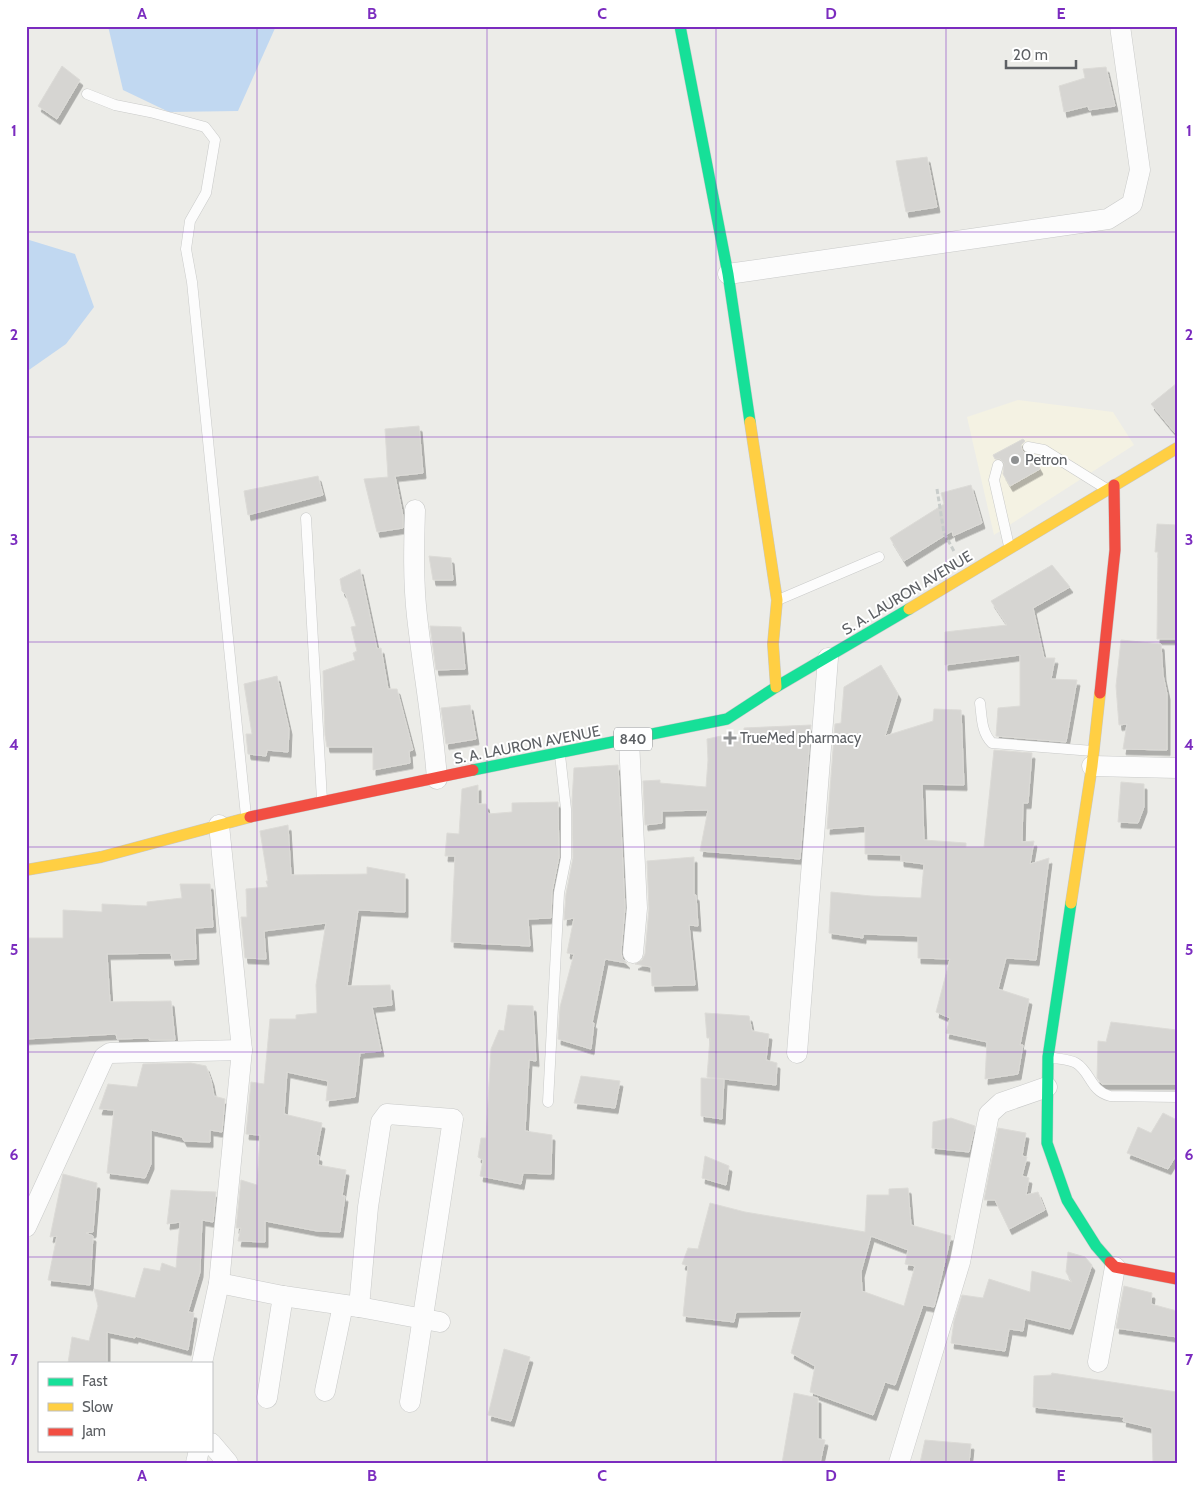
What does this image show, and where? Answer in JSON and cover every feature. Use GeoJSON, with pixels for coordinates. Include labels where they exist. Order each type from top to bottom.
{"type":"FeatureCollection","features":[{"type":"Feature","properties":{"kind":"main road"},"geometry":{"type":"LineString","coordinates":[[680,26],[728,274],[777,600],[774,644],[776,688]]}},
{"type":"Feature","properties":{"kind":"main road","name":"S. A. LAURON AVENUE"},"geometry":{"type":"LineString","coordinates":[[26,870],[101,858],[246,818],[322,801],[727,719],[1177,448]]}},
{"type":"Feature","properties":{"kind":"main road"},"geometry":{"type":"LineString","coordinates":[[1111,487],[1115,550],[1093,758],[1048,1057],[1047,1144],[1067,1200],[1096,1246],[1115,1267],[1177,1279]]}},
{"type":"Feature","properties":{"kind":"street"},"geometry":{"type":"LineString","coordinates":[[728,274],[1108,219],[1132,204],[1140,170],[1120,26]]}},
{"type":"Feature","properties":{"kind":"street"},"geometry":{"type":"LineString","coordinates":[[415,510],[413,568],[416,615],[437,779]]}},
{"type":"Feature","properties":{"kind":"street"},"geometry":{"type":"LineString","coordinates":[[797,1053],[828,658]]}},
{"type":"Feature","properties":{"kind":"street"},"geometry":{"type":"LineString","coordinates":[[629,740],[636,908],[634,953]]}},
{"type":"Feature","properties":{"kind":"street"},"geometry":{"type":"LineString","coordinates":[[1093,758],[1177,768]]}},
{"type":"Feature","properties":{"kind":"street"},"geometry":{"type":"LineString","coordinates":[[202,1362],[218,1283],[242,1050],[219,825]]}},
{"type":"Feature","properties":{"kind":"street"},"geometry":{"type":"LineString","coordinates":[[26,1228],[104,1057],[110,1053],[242,1050]]}},
{"type":"Feature","properties":{"kind":"street"},"geometry":{"type":"LineString","coordinates":[[899,1463],[960,1262],[989,1114],[1001,1103],[1047,1087]]}},
{"type":"Feature","properties":{"kind":"street"},"geometry":{"type":"LineString","coordinates":[[325,1391],[351,1306],[381,1122],[387,1114],[453,1119],[431,1319],[410,1402]]}},
{"type":"Feature","properties":{"kind":"street"},"geometry":{"type":"LineString","coordinates":[[1098,1362],[1115,1267]]}},
{"type":"Feature","properties":{"kind":"street"},"geometry":{"type":"LineString","coordinates":[[218,1283],[283,1296],[431,1319]]}},
{"type":"Feature","properties":{"kind":"street"},"geometry":{"type":"LineString","coordinates":[[267,1398],[283,1296]]}},
{"type":"Feature","properties":{"kind":"street"},"geometry":{"type":"LineString","coordinates":[[212,1444],[228,1463]]}},
{"type":"Feature","properties":{"kind":"lane"},"geometry":{"type":"LineString","coordinates":[[87,94],[115,105],[150,112],[205,127],[215,140],[206,193],[190,222],[186,249],[192,282],[246,818]]}},
{"type":"Feature","properties":{"kind":"lane"},"geometry":{"type":"LineString","coordinates":[[1028,447],[1044,450],[1111,487]]}},
{"type":"Feature","properties":{"kind":"lane"},"geometry":{"type":"LineString","coordinates":[[998,465],[994,480],[1010,549]]}},
{"type":"Feature","properties":{"kind":"lane"},"geometry":{"type":"LineString","coordinates":[[306,518],[322,801]]}},
{"type":"Feature","properties":{"kind":"lane"},"geometry":{"type":"LineString","coordinates":[[777,600],[879,557]]}},
{"type":"Feature","properties":{"kind":"lane"},"geometry":{"type":"LineString","coordinates":[[980,703],[984,731],[986,737],[992,742],[1093,758]]}},
{"type":"Feature","properties":{"kind":"lane"},"geometry":{"type":"LineString","coordinates":[[548,1102],[559,893],[566,858],[566,809],[560,754]]}},
{"type":"Feature","properties":{"kind":"lane"},"geometry":{"type":"LineString","coordinates":[[1048,1057],[1074,1062],[1085,1072],[1101,1094],[1110,1096],[1177,1097]]}},
{"type":"Feature","properties":{"kind":"path"},"geometry":{"type":"LineString","coordinates":[[937,489],[944,532],[967,575]]}},
{"type":"Feature","properties":{"kind":"shaded area"},"geometry":{"type":"Polygon","coordinates":[[[1018,400],[1113,412],[1134,445],[994,535],[967,417],[1018,400]]]}},
{"type":"Feature","properties":{"kind":"water"},"geometry":{"type":"Polygon","coordinates":[[[108,26],[276,26],[238,111],[169,112],[123,90],[108,26]]]}},
{"type":"Feature","properties":{"kind":"water"},"geometry":{"type":"Polygon","coordinates":[[[26,239],[75,254],[94,307],[66,344],[26,372],[26,239]]]}},
{"type":"Feature","properties":{"kind":"building"},"geometry":{"type":"Polygon","coordinates":[[[62,66],[80,80],[57,119],[38,106],[62,66]]]}},
{"type":"Feature","properties":{"kind":"building"},"geometry":{"type":"Polygon","coordinates":[[[1106,67],[1115,106],[1089,110],[1088,106],[1064,112],[1059,86],[1085,78],[1083,69],[1106,67]]]}},
{"type":"Feature","properties":{"kind":"building"},"geometry":{"type":"Polygon","coordinates":[[[927,157],[937,207],[906,212],[896,161],[927,157]]]}},
{"type":"Feature","properties":{"kind":"building"},"geometry":{"type":"Polygon","coordinates":[[[1177,383],[1177,432],[1175,433],[1151,404],[1177,383]]]}},
{"type":"Feature","properties":{"kind":"building"},"geometry":{"type":"Polygon","coordinates":[[[419,426],[423,473],[395,476],[403,516],[403,528],[377,532],[364,479],[388,477],[385,429],[419,426]]]}},
{"type":"Feature","properties":{"kind":"building","name":"Petron"},"geometry":{"type":"Polygon","coordinates":[[[1023,439],[1025,441],[1021,445],[1022,450],[1026,454],[1032,455],[1040,469],[1010,486],[1003,474],[1004,463],[1000,459],[995,459],[993,455],[1023,439]]]}},
{"type":"Feature","properties":{"kind":"building"},"geometry":{"type":"Polygon","coordinates":[[[318,476],[323,495],[248,515],[244,491],[318,476]]]}},
{"type":"Feature","properties":{"kind":"building"},"geometry":{"type":"Polygon","coordinates":[[[971,485],[982,523],[953,536],[952,531],[904,561],[890,538],[944,504],[941,493],[971,485]]]}},
{"type":"Feature","properties":{"kind":"building"},"geometry":{"type":"Polygon","coordinates":[[[1157,524],[1177,525],[1177,639],[1157,639],[1158,552],[1155,552],[1157,524]]]}},
{"type":"Feature","properties":{"kind":"building"},"geometry":{"type":"Polygon","coordinates":[[[429,556],[451,558],[453,580],[433,580],[429,556]]]}},
{"type":"Feature","properties":{"kind":"building"},"geometry":{"type":"Polygon","coordinates":[[[1052,565],[1070,587],[1033,608],[1044,658],[1055,658],[1051,679],[1077,680],[1066,742],[996,736],[998,708],[1020,706],[1020,655],[945,665],[945,632],[1007,625],[991,601],[1052,565]]]}},
{"type":"Feature","properties":{"kind":"building"},"geometry":{"type":"Polygon","coordinates":[[[360,569],[377,649],[381,648],[388,689],[397,689],[413,750],[409,751],[410,763],[373,770],[373,747],[327,747],[325,735],[323,671],[355,660],[353,653],[357,651],[351,627],[356,626],[346,595],[342,591],[340,579],[360,569]]]}},
{"type":"Feature","properties":{"kind":"building"},"geometry":{"type":"Polygon","coordinates":[[[430,626],[461,627],[465,669],[436,670],[430,626]]]}},
{"type":"Feature","properties":{"kind":"building"},"geometry":{"type":"Polygon","coordinates":[[[1121,640],[1161,644],[1163,675],[1167,694],[1167,750],[1123,749],[1127,724],[1119,725],[1116,686],[1121,640]]]}},
{"type":"Feature","properties":{"kind":"building"},"geometry":{"type":"Polygon","coordinates":[[[881,665],[898,694],[885,736],[933,721],[934,709],[961,710],[964,785],[922,784],[924,840],[966,843],[966,847],[984,847],[994,750],[1032,753],[1028,803],[1023,803],[1022,842],[1034,841],[1030,864],[1049,858],[1036,960],[1006,958],[998,989],[1029,999],[1020,1045],[1023,1045],[1018,1074],[985,1079],[987,1042],[946,1033],[950,1018],[936,1012],[950,959],[918,958],[918,936],[863,934],[863,938],[829,933],[831,892],[921,898],[924,864],[901,861],[901,855],[865,854],[865,826],[827,829],[835,724],[841,723],[844,687],[881,665]]]}},
{"type":"Feature","properties":{"kind":"building"},"geometry":{"type":"Polygon","coordinates":[[[277,676],[289,729],[288,752],[267,750],[266,756],[248,754],[246,734],[252,734],[244,684],[277,676]]]}},
{"type":"Feature","properties":{"kind":"building"},"geometry":{"type":"Polygon","coordinates":[[[470,705],[476,739],[446,744],[441,708],[470,705]]]}},
{"type":"Feature","properties":{"kind":"building"},"geometry":{"type":"Polygon","coordinates":[[[811,725],[800,859],[700,851],[708,810],[662,811],[662,823],[645,825],[643,781],[660,780],[660,783],[706,787],[707,739],[721,736],[744,738],[744,728],[811,725]]]}},
{"type":"Feature","properties":{"kind":"building"},"geometry":{"type":"Polygon","coordinates":[[[618,765],[625,908],[621,952],[622,958],[627,963],[605,959],[592,1023],[594,1023],[591,1049],[558,1039],[560,1007],[574,954],[567,953],[574,918],[564,920],[566,894],[573,858],[572,801],[574,768],[618,765]]]}},
{"type":"Feature","properties":{"kind":"building"},"geometry":{"type":"Polygon","coordinates":[[[1121,782],[1144,784],[1144,807],[1138,823],[1118,822],[1121,782]]]}},
{"type":"Feature","properties":{"kind":"building"},"geometry":{"type":"Polygon","coordinates":[[[478,785],[478,804],[486,804],[488,814],[512,812],[512,803],[558,802],[559,857],[552,892],[551,918],[528,919],[530,946],[451,942],[455,856],[445,856],[447,833],[459,834],[462,789],[478,785]]]}},
{"type":"Feature","properties":{"kind":"building"},"geometry":{"type":"Polygon","coordinates":[[[288,825],[291,875],[367,874],[367,867],[405,874],[405,912],[358,910],[347,986],[390,985],[392,1005],[372,1007],[381,1051],[360,1053],[355,1097],[326,1101],[328,1081],[287,1072],[284,1114],[322,1123],[316,1155],[319,1156],[318,1165],[346,1170],[342,1196],[345,1196],[340,1232],[317,1231],[265,1221],[265,1242],[238,1241],[241,1228],[236,1228],[241,1180],[257,1185],[260,1135],[246,1134],[251,1082],[264,1084],[270,1019],[296,1019],[296,1015],[317,1013],[316,985],[326,923],[264,931],[266,959],[245,958],[241,917],[247,917],[246,889],[268,887],[260,831],[288,825]]]}},
{"type":"Feature","properties":{"kind":"building"},"geometry":{"type":"Polygon","coordinates":[[[694,857],[694,895],[696,895],[698,926],[689,925],[695,985],[652,986],[651,967],[635,964],[642,960],[645,954],[649,909],[647,861],[694,857]]]}},
{"type":"Feature","properties":{"kind":"building"},"geometry":{"type":"Polygon","coordinates":[[[180,884],[210,884],[213,927],[195,928],[196,959],[172,960],[171,953],[107,954],[110,1002],[171,1001],[175,1040],[149,1040],[150,1038],[117,1039],[116,1034],[26,1039],[26,938],[63,938],[63,910],[102,912],[102,904],[147,906],[147,902],[182,898],[180,884]]]}},
{"type":"Feature","properties":{"kind":"building"},"geometry":{"type":"Polygon","coordinates":[[[508,1005],[533,1006],[536,1061],[529,1060],[525,1131],[552,1135],[551,1174],[523,1173],[521,1184],[480,1176],[483,1160],[478,1157],[481,1138],[486,1138],[491,1049],[499,1030],[504,1031],[508,1005]]]}},
{"type":"Feature","properties":{"kind":"building"},"geometry":{"type":"Polygon","coordinates":[[[705,1013],[749,1016],[752,1031],[769,1034],[766,1060],[777,1063],[776,1085],[707,1077],[710,1038],[707,1038],[705,1013]]]}},
{"type":"Feature","properties":{"kind":"building"},"geometry":{"type":"Polygon","coordinates":[[[1111,1022],[1177,1030],[1177,1084],[1102,1084],[1097,1078],[1098,1041],[1106,1042],[1111,1022]]]}},
{"type":"Feature","properties":{"kind":"building"},"geometry":{"type":"Polygon","coordinates":[[[191,1063],[206,1066],[214,1096],[225,1099],[222,1132],[210,1130],[210,1142],[184,1141],[182,1137],[151,1130],[151,1164],[145,1178],[107,1173],[114,1110],[99,1109],[108,1084],[137,1087],[143,1064],[191,1063]]]}},
{"type":"Feature","properties":{"kind":"building"},"geometry":{"type":"Polygon","coordinates":[[[581,1076],[620,1081],[615,1108],[574,1103],[581,1076]]]}},
{"type":"Feature","properties":{"kind":"building"},"geometry":{"type":"Polygon","coordinates":[[[701,1078],[724,1079],[722,1119],[701,1116],[701,1078]]]}},
{"type":"Feature","properties":{"kind":"building"},"geometry":{"type":"Polygon","coordinates":[[[1163,1113],[1177,1120],[1177,1154],[1168,1169],[1127,1153],[1138,1127],[1151,1133],[1163,1113]]]}},
{"type":"Feature","properties":{"kind":"building"},"geometry":{"type":"Polygon","coordinates":[[[951,1118],[975,1126],[969,1152],[932,1148],[933,1122],[951,1118]]]}},
{"type":"Feature","properties":{"kind":"building"},"geometry":{"type":"Polygon","coordinates":[[[998,1128],[1026,1133],[1022,1156],[1027,1157],[1022,1176],[1029,1178],[1026,1195],[1038,1192],[1045,1210],[1009,1229],[995,1200],[984,1200],[998,1128]]]}},
{"type":"Feature","properties":{"kind":"building"},"geometry":{"type":"Polygon","coordinates":[[[705,1156],[729,1166],[726,1185],[702,1178],[705,1156]]]}},
{"type":"Feature","properties":{"kind":"building"},"geometry":{"type":"Polygon","coordinates":[[[63,1174],[97,1183],[93,1232],[86,1233],[93,1236],[90,1285],[48,1280],[57,1236],[50,1237],[63,1174]]]}},
{"type":"Feature","properties":{"kind":"building"},"geometry":{"type":"Polygon","coordinates":[[[908,1188],[911,1225],[951,1236],[934,1307],[923,1305],[895,1385],[885,1382],[873,1415],[810,1392],[815,1366],[791,1353],[802,1311],[736,1312],[734,1322],[683,1316],[688,1266],[682,1264],[688,1248],[698,1249],[710,1203],[745,1212],[865,1232],[867,1195],[889,1195],[889,1189],[908,1188]],[[871,1236],[861,1272],[862,1291],[904,1306],[915,1266],[905,1264],[908,1250],[871,1236]]]}},
{"type":"Feature","properties":{"kind":"building"},"geometry":{"type":"Polygon","coordinates":[[[171,1190],[216,1192],[213,1222],[202,1220],[200,1272],[188,1312],[194,1313],[188,1350],[135,1336],[135,1338],[107,1332],[107,1362],[68,1362],[72,1337],[89,1341],[98,1306],[94,1289],[135,1298],[144,1268],[160,1271],[162,1263],[176,1268],[180,1222],[167,1224],[171,1190]]]}},
{"type":"Feature","properties":{"kind":"building"},"geometry":{"type":"Polygon","coordinates":[[[1068,1252],[1085,1257],[1092,1265],[1070,1329],[1025,1318],[1023,1331],[1009,1329],[1005,1351],[951,1343],[954,1321],[962,1295],[983,1298],[989,1279],[1030,1292],[1032,1271],[1072,1282],[1066,1272],[1068,1252]]]}},
{"type":"Feature","properties":{"kind":"building"},"geometry":{"type":"Polygon","coordinates":[[[1124,1286],[1152,1293],[1151,1304],[1177,1311],[1177,1337],[1116,1328],[1124,1286]]]}},
{"type":"Feature","properties":{"kind":"building"},"geometry":{"type":"Polygon","coordinates":[[[504,1349],[530,1357],[511,1421],[488,1415],[504,1349]]]}},
{"type":"Feature","properties":{"kind":"building"},"geometry":{"type":"Polygon","coordinates":[[[1052,1373],[1177,1392],[1177,1463],[1153,1463],[1152,1428],[1123,1421],[1124,1417],[1033,1407],[1034,1376],[1051,1375],[1052,1373]]]}},
{"type":"Feature","properties":{"kind":"building"},"geometry":{"type":"Polygon","coordinates":[[[794,1393],[818,1398],[818,1439],[825,1440],[820,1463],[782,1463],[794,1393]]]}},
{"type":"Feature","properties":{"kind":"building"},"geometry":{"type":"Polygon","coordinates":[[[925,1440],[971,1444],[969,1463],[920,1463],[925,1440]]]}},
{"type":"Feature","properties":{"kind":"traffic: fast"},"geometry":{"type":"LineString","coordinates":[[680,26],[728,274],[750,422]]}},
{"type":"Feature","properties":{"kind":"traffic: fast"},"geometry":{"type":"LineString","coordinates":[[473,770],[727,719],[776,687],[909,609]]}},
{"type":"Feature","properties":{"kind":"traffic: fast"},"geometry":{"type":"LineString","coordinates":[[1071,903],[1048,1057],[1047,1143],[1067,1200],[1096,1246],[1110,1262]]}},
{"type":"Feature","properties":{"kind":"traffic: slow"},"geometry":{"type":"LineString","coordinates":[[750,422],[777,600],[773,644],[776,687]]}},
{"type":"Feature","properties":{"kind":"traffic: slow"},"geometry":{"type":"LineString","coordinates":[[909,609],[1177,448]]}},
{"type":"Feature","properties":{"kind":"traffic: slow"},"geometry":{"type":"LineString","coordinates":[[1071,903],[1092,766],[1100,693]]}},
{"type":"Feature","properties":{"kind":"traffic: slow"},"geometry":{"type":"LineString","coordinates":[[26,870],[101,857],[250,817]]}},
{"type":"Feature","properties":{"kind":"traffic: jam"},"geometry":{"type":"LineString","coordinates":[[1100,693],[1115,550],[1114,485]]}},
{"type":"Feature","properties":{"kind":"traffic: jam"},"geometry":{"type":"LineString","coordinates":[[250,817],[473,770]]}},
{"type":"Feature","properties":{"kind":"traffic: jam"},"geometry":{"type":"LineString","coordinates":[[1110,1262],[1115,1267],[1177,1279]]}},
{"type":"Feature","properties":{"kind":"place","name":"Petron"},"geometry":{"type":"Point","coordinates":[1015,460]}},
{"type":"Feature","properties":{"kind":"place","name":"TrueMed pharmacy"},"geometry":{"type":"Point","coordinates":[730,738]}}]}
